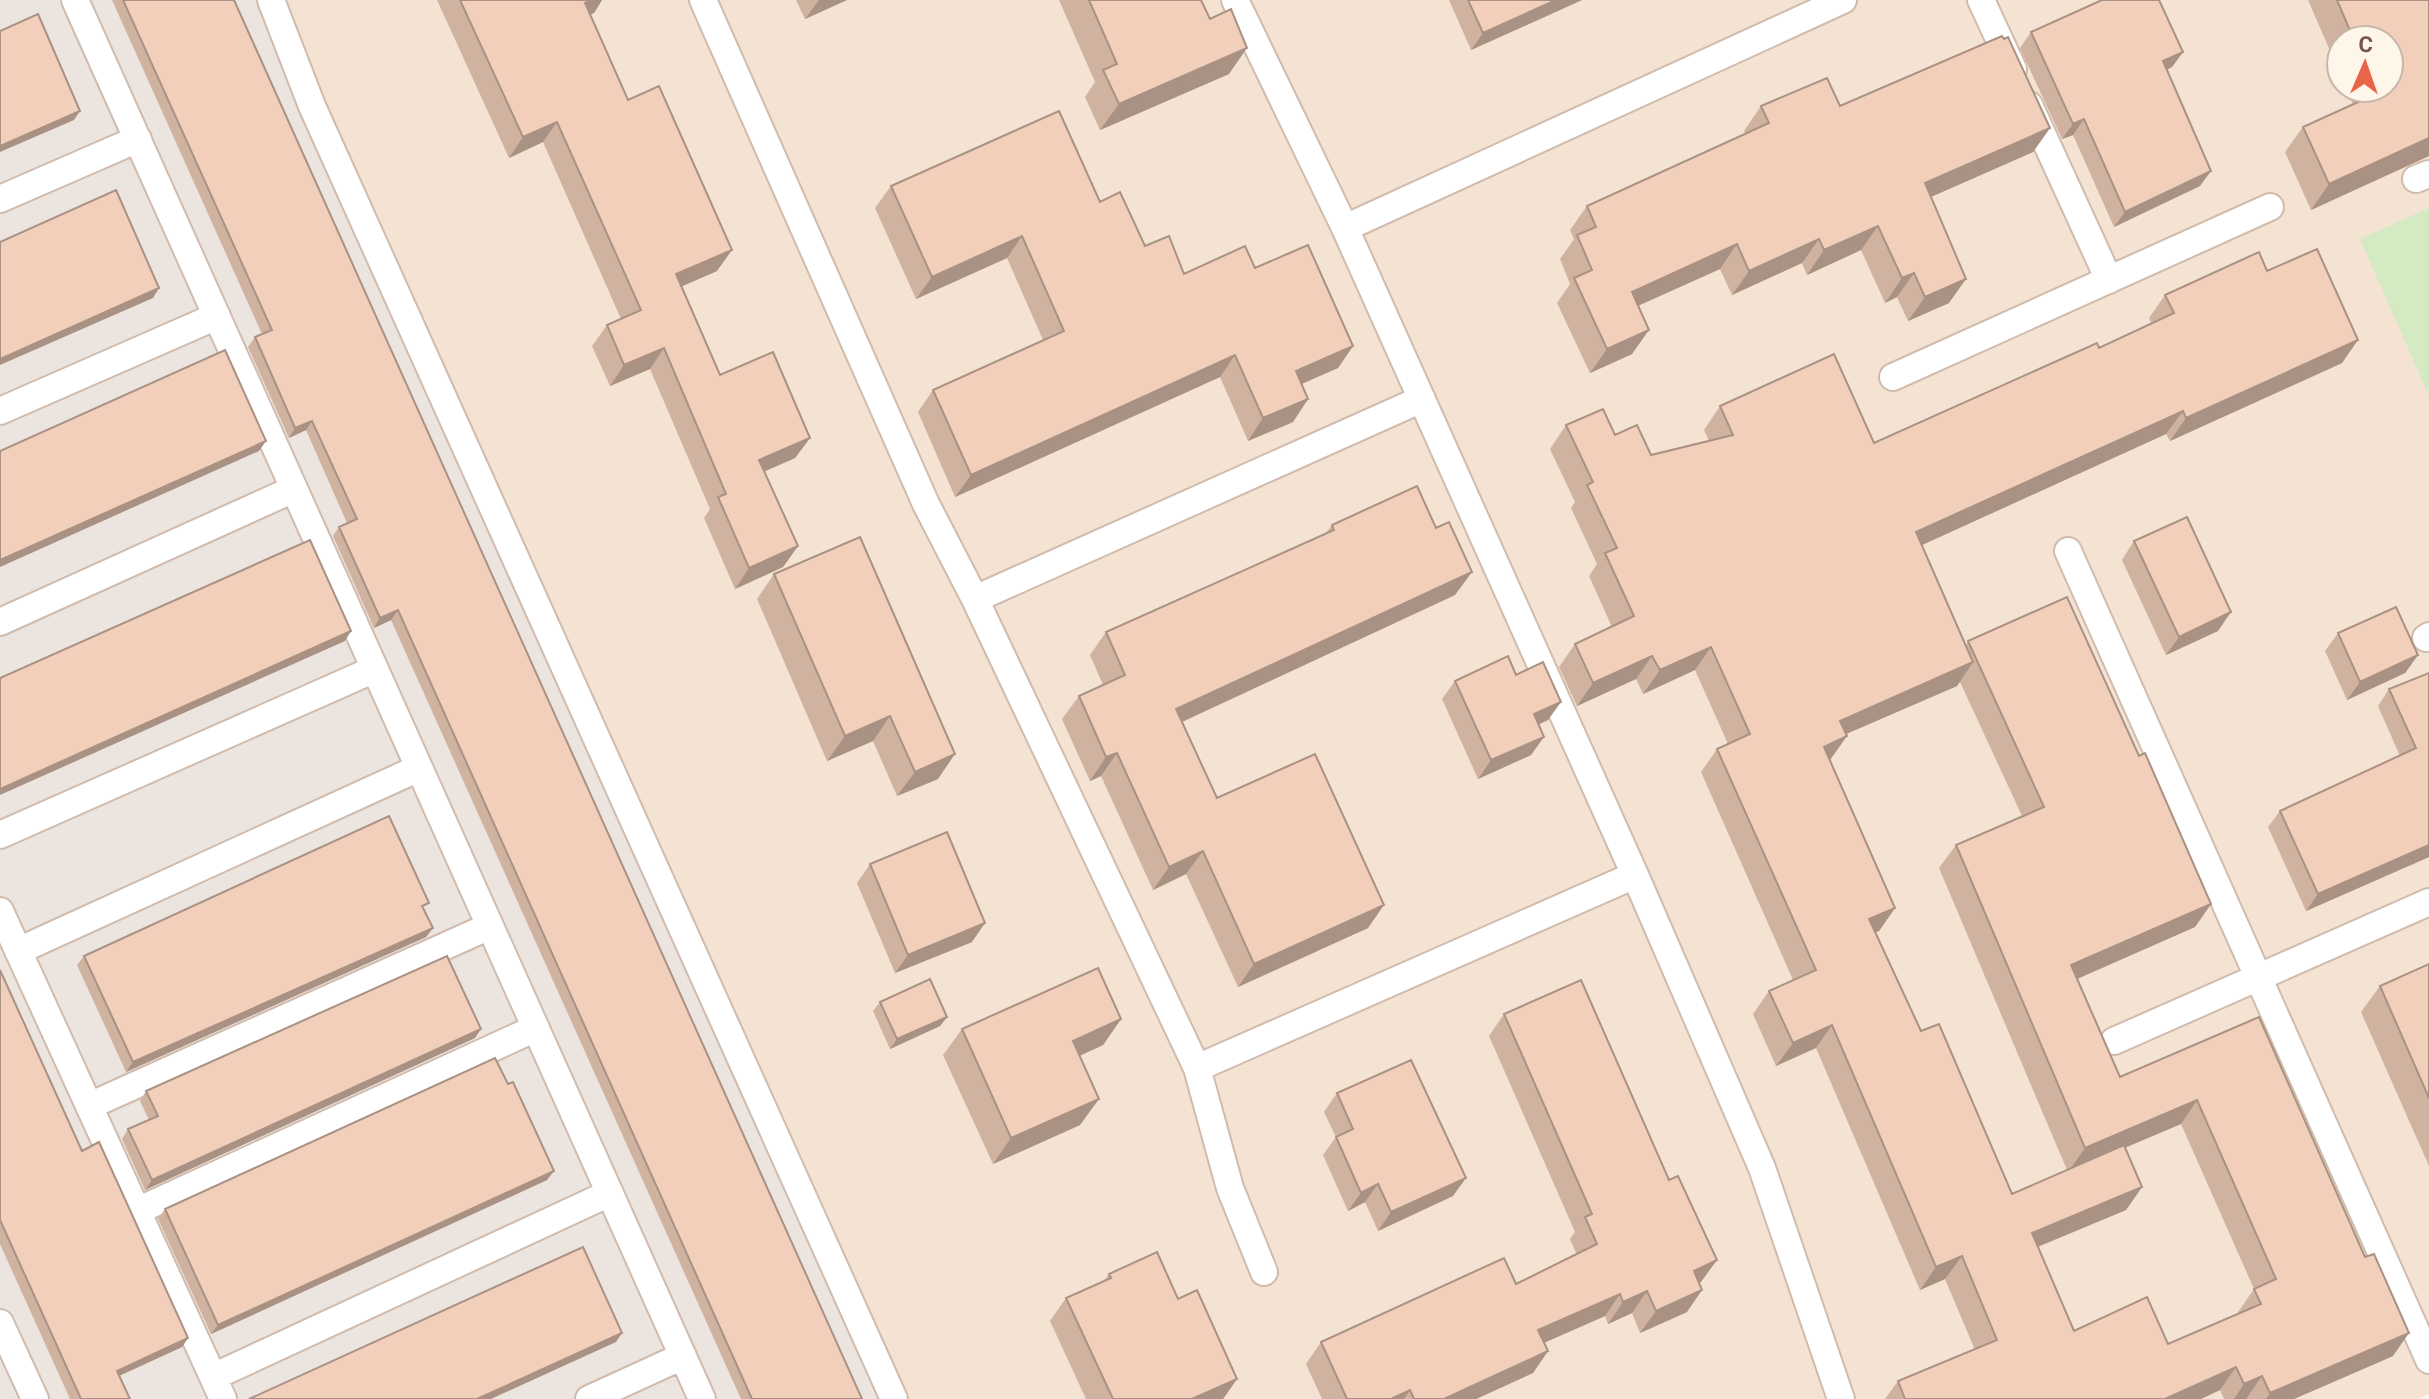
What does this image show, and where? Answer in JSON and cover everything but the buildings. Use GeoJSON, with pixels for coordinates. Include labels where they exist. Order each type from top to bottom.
{"type":"FeatureCollection","features":[{"type":"Feature","properties":{"kind":"lane"},"geometry":{"type":"LineString","coordinates":[[75,0],[702,1399]]}},
{"type":"Feature","properties":{"kind":"lane"},"geometry":{"type":"LineString","coordinates":[[271,0],[318,120],[894,1399]]}},
{"type":"Feature","properties":{"kind":"lane"},"geometry":{"type":"LineString","coordinates":[[703,0],[926,504],[975,599],[1197,1068],[1230,1188],[1264,1272]]}},
{"type":"Feature","properties":{"kind":"lane"},"geometry":{"type":"LineString","coordinates":[[1235,0],[1345,228],[1635,875],[1762,1168],[1841,1399]]}},
{"type":"Feature","properties":{"kind":"lane"},"geometry":{"type":"LineString","coordinates":[[1345,228],[1843,0]]}},
{"type":"Feature","properties":{"kind":"lane"},"geometry":{"type":"LineString","coordinates":[[1981,0],[2109,280]]}},
{"type":"Feature","properties":{"kind":"lane"},"geometry":{"type":"LineString","coordinates":[[0,199],[138,139]]}},
{"type":"Feature","properties":{"kind":"lane"},"geometry":{"type":"LineString","coordinates":[[1893,377],[2270,207]]}},
{"type":"Feature","properties":{"kind":"lane"},"geometry":{"type":"LineString","coordinates":[[0,411],[217,316]]}},
{"type":"Feature","properties":{"kind":"lane"},"geometry":{"type":"LineString","coordinates":[[975,599],[1422,399]]}},
{"type":"Feature","properties":{"kind":"lane"},"geometry":{"type":"LineString","coordinates":[[0,622],[294,489]]}},
{"type":"Feature","properties":{"kind":"lane"},"geometry":{"type":"LineString","coordinates":[[2068,551],[2429,1360]]}},
{"type":"Feature","properties":{"kind":"lane"},"geometry":{"type":"LineString","coordinates":[[0,835],[375,669]]}},
{"type":"Feature","properties":{"kind":"lane"},"geometry":{"type":"LineString","coordinates":[[18,951],[419,768]]}},
{"type":"Feature","properties":{"kind":"lane"},"geometry":{"type":"LineString","coordinates":[[1197,1068],[1635,875]]}},
{"type":"Feature","properties":{"kind":"lane"},"geometry":{"type":"LineString","coordinates":[[2114,1041],[2429,902]]}},
{"type":"Feature","properties":{"kind":"lane"},"geometry":{"type":"LineString","coordinates":[[0,911],[218,1388],[610,1193]]}},
{"type":"Feature","properties":{"kind":"lane"},"geometry":{"type":"LineString","coordinates":[[89,1106],[490,926]]}},
{"type":"Feature","properties":{"kind":"lane"},"geometry":{"type":"LineString","coordinates":[[137,1211],[536,1028]]}},
{"type":"Feature","properties":{"kind":"lane"},"geometry":{"type":"LineString","coordinates":[[0,1323],[35,1399]]}},
{"type":"Feature","properties":{"kind":"lane"},"geometry":{"type":"LineString","coordinates":[[589,1399],[683,1356]]}},
{"type":"Feature","properties":{"kind":"shaded area"},"geometry":{"type":"Polygon","coordinates":[[[0,0],[2429,0],[2429,1393],[2419,1399],[0,1399],[0,0]]]}},
{"type":"Feature","properties":{"kind":"shaded area"},"geometry":{"type":"Polygon","coordinates":[[[0,0],[256,0],[882,1399],[0,1399],[0,0]]]}},
{"type":"Feature","properties":{"kind":"green space"},"geometry":{"type":"Polygon","coordinates":[[[2429,208],[2429,396],[2360,239],[2429,208]]]}}]}
